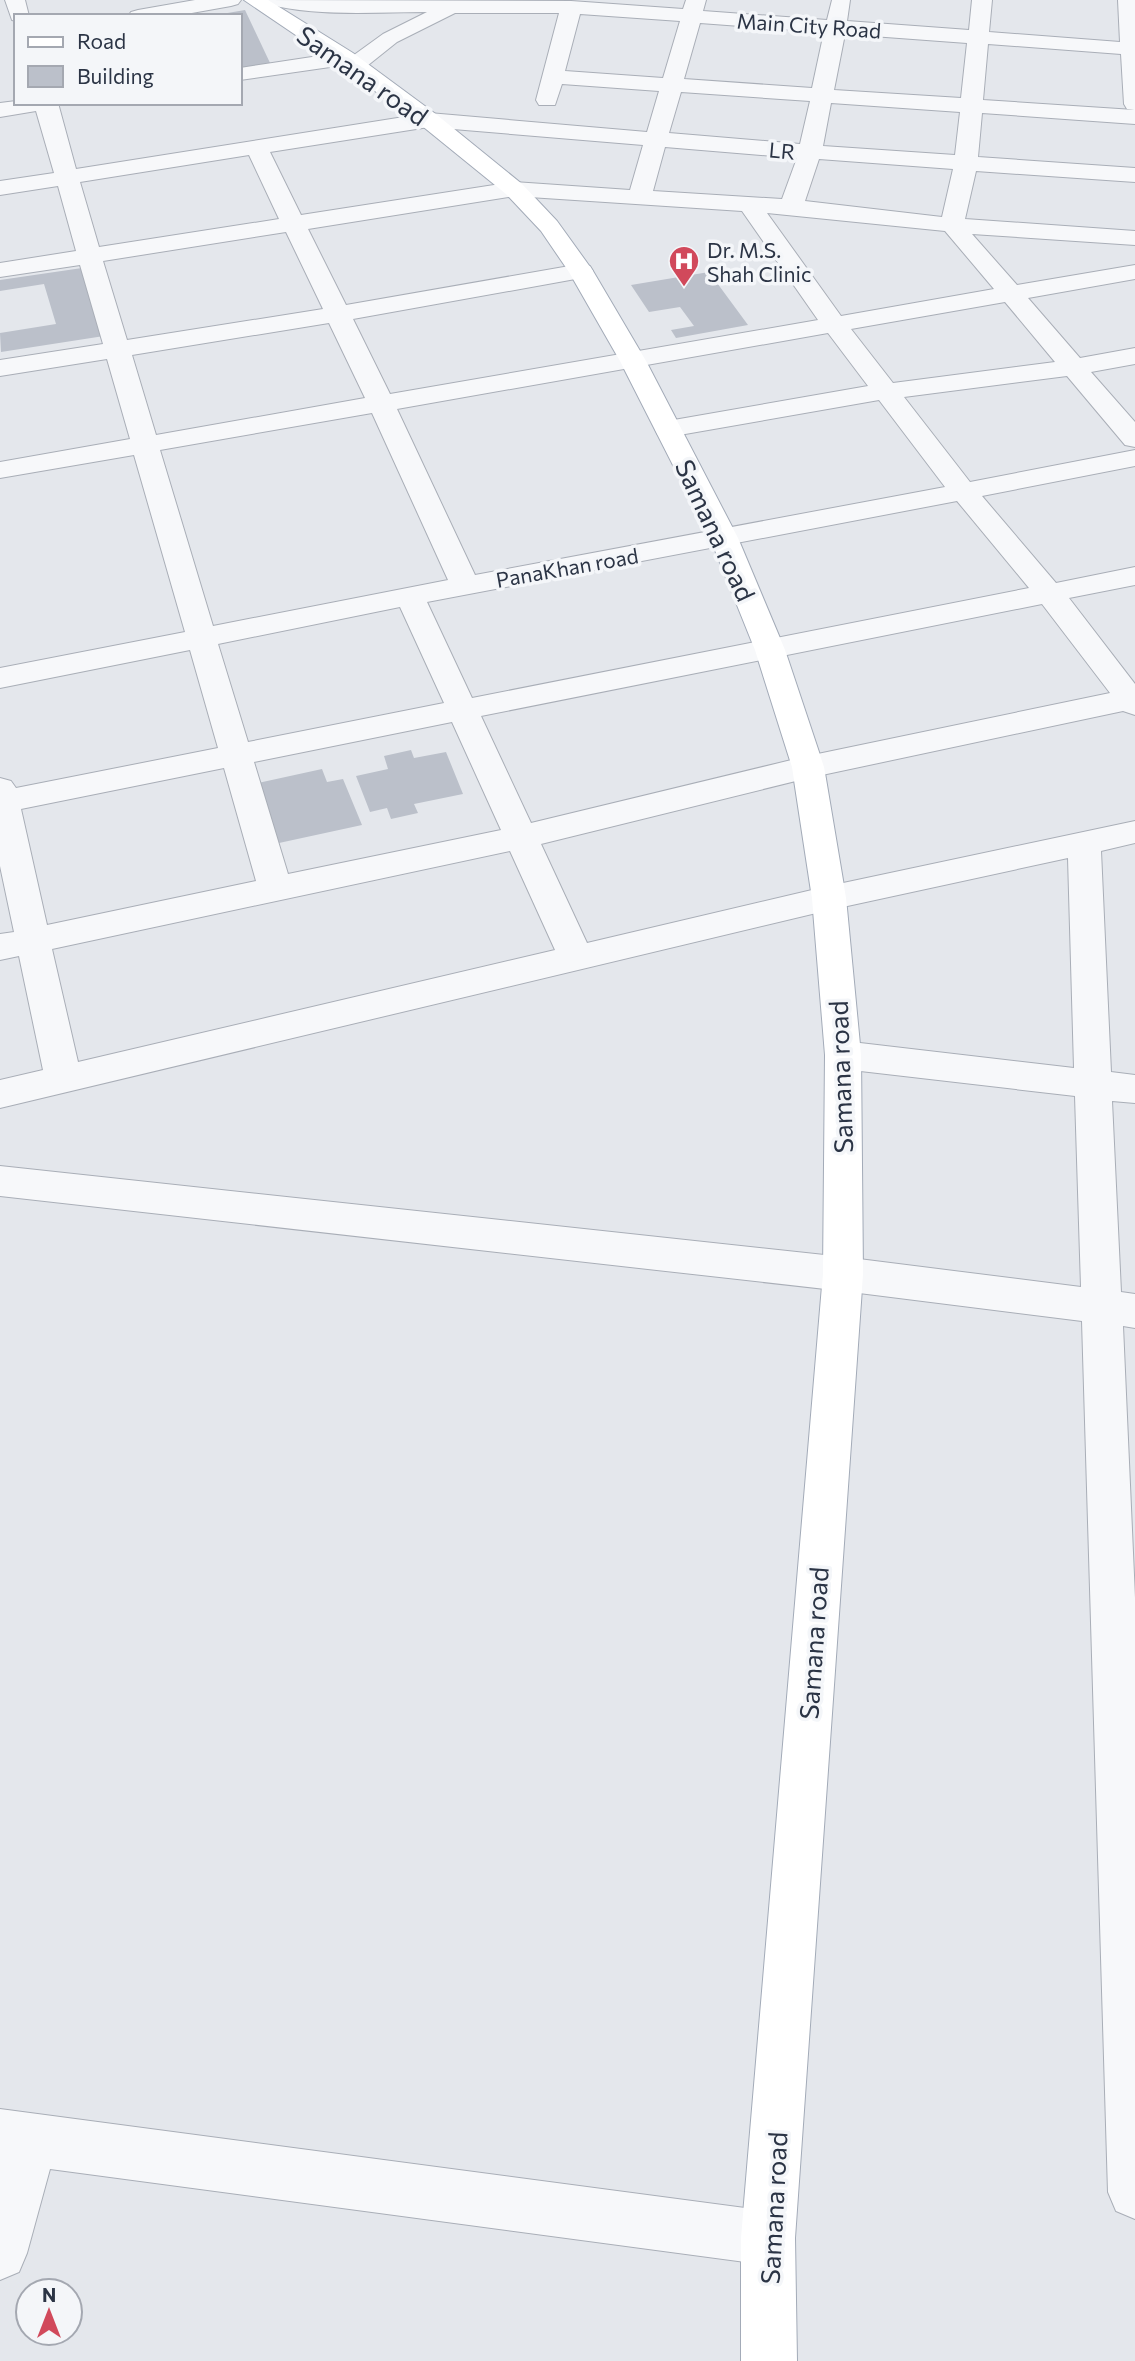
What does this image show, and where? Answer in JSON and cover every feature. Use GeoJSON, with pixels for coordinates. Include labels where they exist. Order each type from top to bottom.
{"type":"FeatureCollection","features":[{"type":"Feature","properties":{"kind":"main road","name":"Samana road"},"geometry":{"type":"LineString","coordinates":[[254,0],[349,62],[429,120],[514,189],[549,226],[582,271],[633,361],[724,538],[769,650],[808,767],[829,898],[844,1055],[843,1274],[768,2238],[769,2361]]}},
{"type":"Feature","properties":{"kind":"street"},"geometry":{"type":"LineString","coordinates":[[150,14],[231,0]]}},
{"type":"Feature","properties":{"kind":"street","name":"Main City Road"},"geometry":{"type":"LineString","coordinates":[[274,0],[309,4],[458,7],[543,3],[571,7],[694,8],[836,27],[1133,48]]}},
{"type":"Feature","properties":{"kind":"street"},"geometry":{"type":"LineString","coordinates":[[791,207],[810,152],[841,0]]}},
{"type":"Feature","properties":{"kind":"street"},"geometry":{"type":"LineString","coordinates":[[952,225],[966,162],[982,0]]}},
{"type":"Feature","properties":{"kind":"street"},"geometry":{"type":"LineString","coordinates":[[1128,0],[1135,104]]}},
{"type":"Feature","properties":{"kind":"street"},"geometry":{"type":"LineString","coordinates":[[242,74],[349,62],[409,27],[458,7]]}},
{"type":"Feature","properties":{"kind":"street"},"geometry":{"type":"LineString","coordinates":[[538,129],[555,76],[571,7]]}},
{"type":"Feature","properties":{"kind":"street"},"geometry":{"type":"LineString","coordinates":[[640,196],[694,8]]}},
{"type":"Feature","properties":{"kind":"street"},"geometry":{"type":"LineString","coordinates":[[555,76],[1135,117]]}},
{"type":"Feature","properties":{"kind":"street"},"geometry":{"type":"LineString","coordinates":[[0,110],[33,105]]}},
{"type":"Feature","properties":{"kind":"street"},"geometry":{"type":"LineString","coordinates":[[47,105],[65,178],[275,889]]}},
{"type":"Feature","properties":{"kind":"street","name":"LR"},"geometry":{"type":"LineString","coordinates":[[0,188],[429,120],[654,140],[1135,175]]}},
{"type":"Feature","properties":{"kind":"street"},"geometry":{"type":"LineString","coordinates":[[257,147],[381,403],[465,586]]}},
{"type":"Feature","properties":{"kind":"street"},"geometry":{"type":"LineString","coordinates":[[0,270],[514,189],[791,207],[952,225],[1135,238]]}},
{"type":"Feature","properties":{"kind":"street"},"geometry":{"type":"LineString","coordinates":[[16,944],[521,837],[808,767],[1133,701],[1050,594],[962,490],[833,323],[750,205]]}},
{"type":"Feature","properties":{"kind":"street"},"geometry":{"type":"LineString","coordinates":[[952,225],[1135,439]]}},
{"type":"Feature","properties":{"kind":"street"},"geometry":{"type":"LineString","coordinates":[[0,368],[338,314],[582,271]]}},
{"type":"Feature","properties":{"kind":"street"},"geometry":{"type":"LineString","coordinates":[[0,470],[1135,272]]}},
{"type":"Feature","properties":{"kind":"street"},"geometry":{"type":"LineString","coordinates":[[668,429],[888,391],[1073,367],[1135,356]]}},
{"type":"Feature","properties":{"kind":"street","name":"PanaKhan road"},"geometry":{"type":"LineString","coordinates":[[0,678],[410,596],[1135,458]]}},
{"type":"Feature","properties":{"kind":"street"},"geometry":{"type":"LineString","coordinates":[[63,1079],[16,944],[1,797],[236,756],[1135,576]]}},
{"type":"Feature","properties":{"kind":"street"},"geometry":{"type":"LineString","coordinates":[[410,596],[578,959]]}},
{"type":"Feature","properties":{"kind":"street"},"geometry":{"type":"LineString","coordinates":[[0,1094],[829,898],[1135,832]]}},
{"type":"Feature","properties":{"kind":"street"},"geometry":{"type":"LineString","coordinates":[[1084,843],[1091,1085],[1118,1310],[1135,2192]]}},
{"type":"Feature","properties":{"kind":"street"},"geometry":{"type":"LineString","coordinates":[[844,1055],[1135,1089]]}},
{"type":"Feature","properties":{"kind":"street"},"geometry":{"type":"LineString","coordinates":[[0,1181],[843,1274],[1118,1310]]}},
{"type":"Feature","properties":{"kind":"street"},"geometry":{"type":"LineString","coordinates":[[0,2253],[15,2139],[768,2238]]}},
{"type":"Feature","properties":{"kind":"building"},"geometry":{"type":"Polygon","coordinates":[[[245,10],[271,65],[242,69],[242,14],[222,14],[245,10]]]}},
{"type":"Feature","properties":{"kind":"building"},"geometry":{"type":"Polygon","coordinates":[[[82,268],[104,336],[1,352],[0,333],[56,324],[44,284],[0,291],[0,280],[82,268]]]}},
{"type":"Feature","properties":{"kind":"building"},"geometry":{"type":"Polygon","coordinates":[[[709,272],[748,325],[676,338],[671,330],[694,326],[680,307],[649,312],[631,285],[709,272]]]}},
{"type":"Feature","properties":{"kind":"building"},"geometry":{"type":"Polygon","coordinates":[[[411,750],[414,758],[446,752],[463,794],[414,804],[418,813],[391,819],[387,808],[370,812],[356,776],[388,769],[384,756],[411,750]]]}},
{"type":"Feature","properties":{"kind":"building"},"geometry":{"type":"Polygon","coordinates":[[[322,769],[327,782],[343,779],[362,825],[279,843],[258,783],[322,769]]]}},
{"type":"Feature","properties":{"kind":"place","name":"Dr. M.S. Shah Clinic"},"geometry":{"type":"Point","coordinates":[684,288]}}]}
